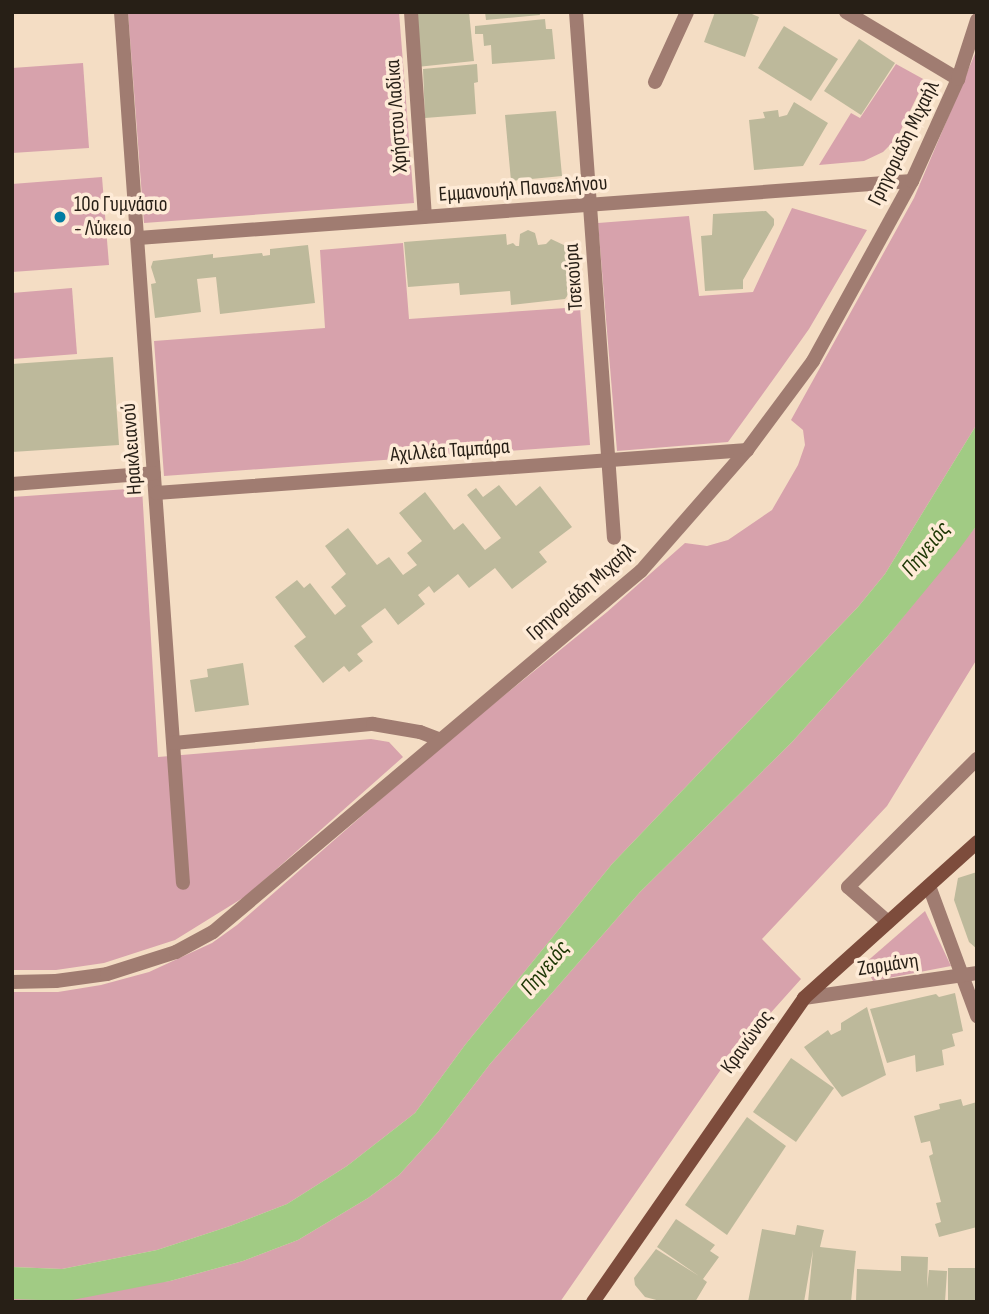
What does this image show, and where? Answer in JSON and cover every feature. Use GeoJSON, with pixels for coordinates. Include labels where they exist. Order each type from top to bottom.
{"type":"FeatureCollection","features":[{"type":"Feature","properties":{"kind":"street","name":"Ηρακλειανού"},"geometry":{"type":"LineString","coordinates":[[121,12],[183,883]]}},
{"type":"Feature","properties":{"kind":"street","name":"Χρήστου Λαδίκα"},"geometry":{"type":"LineString","coordinates":[[411,12],[425,217]]}},
{"type":"Feature","properties":{"kind":"street","name":"Τσεκούρα"},"geometry":{"type":"LineString","coordinates":[[576,12],[614,538]]}},
{"type":"Feature","properties":{"kind":"street"},"geometry":{"type":"LineString","coordinates":[[655,82],[687,12]]}},
{"type":"Feature","properties":{"kind":"street"},"geometry":{"type":"LineString","coordinates":[[846,12],[958,79]]}},
{"type":"Feature","properties":{"kind":"street"},"geometry":{"type":"LineString","coordinates":[[871,12],[872,28]]}},
{"type":"Feature","properties":{"kind":"street","name":"Γρηγοριάδη Μιχαήλ"},"geometry":{"type":"LineString","coordinates":[[12,982],[56,981],[107,974],[176,952],[213,932],[438,739],[641,571],[747,450],[813,361],[912,181],[958,79],[977,20]]}},
{"type":"Feature","properties":{"kind":"street","name":"Εμμανουήλ Πανσελήνου"},"geometry":{"type":"LineString","coordinates":[[138,238],[912,181]]}},
{"type":"Feature","properties":{"kind":"street","name":"Αχιλλέα Ταμπάρα"},"geometry":{"type":"LineString","coordinates":[[156,493],[747,450]]}},
{"type":"Feature","properties":{"kind":"street"},"geometry":{"type":"LineString","coordinates":[[12,484],[154,473]]}},
{"type":"Feature","properties":{"kind":"street"},"geometry":{"type":"LineString","coordinates":[[174,743],[373,724],[419,732],[438,739]]}},
{"type":"Feature","properties":{"kind":"street"},"geometry":{"type":"LineString","coordinates":[[888,922],[848,887],[977,760]]}},
{"type":"Feature","properties":{"kind":"street","name":"Κρανώνος"},"geometry":{"type":"LineString","coordinates":[[593,1302],[804,998],[977,842]]}},
{"type":"Feature","properties":{"kind":"street"},"geometry":{"type":"LineString","coordinates":[[929,886],[970,974],[977,1016]]}},
{"type":"Feature","properties":{"kind":"street","name":"Ζαρμάνη"},"geometry":{"type":"LineString","coordinates":[[804,998],[970,974]]}},
{"type":"Feature","properties":{"kind":"shaded area"},"geometry":{"type":"Polygon","coordinates":[[[128,12],[399,12],[414,203],[144,223],[128,12]]]}},
{"type":"Feature","properties":{"kind":"shaded area"},"geometry":{"type":"Polygon","coordinates":[[[977,49],[977,424],[885,574],[858,607],[612,864],[465,1045],[415,1113],[347,1166],[287,1204],[230,1226],[157,1250],[62,1269],[12,1267],[12,992],[58,992],[101,985],[149,972],[212,943],[237,925],[444,744],[607,612],[685,543],[707,546],[728,540],[772,510],[798,465],[805,445],[803,430],[791,420],[914,198],[977,49]]]}},
{"type":"Feature","properties":{"kind":"shaded area"},"geometry":{"type":"Polygon","coordinates":[[[83,63],[89,148],[12,153],[12,68],[83,63]]]}},
{"type":"Feature","properties":{"kind":"shaded area"},"geometry":{"type":"Polygon","coordinates":[[[896,64],[925,80],[897,138],[883,152],[864,161],[819,165],[851,113],[860,118],[896,64]]]}},
{"type":"Feature","properties":{"kind":"shaded area"},"geometry":{"type":"Polygon","coordinates":[[[102,177],[109,265],[12,272],[12,184],[102,177]]]}},
{"type":"Feature","properties":{"kind":"shaded area"},"geometry":{"type":"Polygon","coordinates":[[[792,208],[867,230],[809,329],[780,370],[728,442],[617,451],[598,223],[689,216],[699,296],[753,292],[792,208]]]}},
{"type":"Feature","properties":{"kind":"shaded area"},"geometry":{"type":"Polygon","coordinates":[[[403,243],[409,319],[580,307],[590,445],[164,476],[154,341],[325,328],[320,250],[403,243]]]}},
{"type":"Feature","properties":{"kind":"shaded area"},"geometry":{"type":"Polygon","coordinates":[[[72,288],[77,354],[12,359],[12,293],[72,288]]]}},
{"type":"Feature","properties":{"kind":"shaded area"},"geometry":{"type":"Polygon","coordinates":[[[142,488],[158,757],[371,739],[389,742],[403,757],[246,896],[175,940],[104,963],[56,970],[12,970],[12,497],[142,488]]]}},
{"type":"Feature","properties":{"kind":"shaded area"},"geometry":{"type":"Polygon","coordinates":[[[977,525],[977,659],[887,806],[762,939],[801,979],[724,1065],[560,1302],[12,1302],[12,1299],[170,1281],[243,1261],[298,1240],[368,1198],[399,1175],[438,1132],[490,1064],[640,892],[792,742],[886,638],[977,525]]]}},
{"type":"Feature","properties":{"kind":"shaded area"},"geometry":{"type":"Polygon","coordinates":[[[925,911],[951,966],[873,981],[864,964],[925,911]]]}},
{"type":"Feature","properties":{"kind":"water","name":"Πηνειός"},"geometry":{"type":"Polygon","coordinates":[[[977,424],[977,525],[957,552],[886,638],[792,742],[640,892],[490,1064],[438,1132],[399,1175],[368,1198],[298,1240],[243,1261],[170,1281],[67,1301],[12,1299],[12,1267],[62,1269],[157,1250],[230,1226],[287,1204],[347,1166],[415,1113],[465,1045],[612,864],[858,607],[885,574],[977,424]]]}},
{"type":"Feature","properties":{"kind":"building"},"geometry":{"type":"Polygon","coordinates":[[[411,12],[469,12],[474,61],[417,67],[411,12]]]}},
{"type":"Feature","properties":{"kind":"building"},"geometry":{"type":"Polygon","coordinates":[[[485,12],[539,12],[540,15],[486,20],[485,12]]]}},
{"type":"Feature","properties":{"kind":"building"},"geometry":{"type":"Polygon","coordinates":[[[715,12],[747,12],[759,17],[745,57],[704,42],[715,12]]]}},
{"type":"Feature","properties":{"kind":"building"},"geometry":{"type":"Polygon","coordinates":[[[545,19],[546,29],[552,29],[555,59],[492,64],[491,45],[484,46],[483,34],[475,34],[475,26],[545,19]]]}},
{"type":"Feature","properties":{"kind":"building"},"geometry":{"type":"Polygon","coordinates":[[[784,26],[838,59],[811,101],[758,68],[784,26]]]}},
{"type":"Feature","properties":{"kind":"building"},"geometry":{"type":"Polygon","coordinates":[[[859,39],[895,63],[861,115],[824,91],[859,39]]]}},
{"type":"Feature","properties":{"kind":"building"},"geometry":{"type":"Polygon","coordinates":[[[477,64],[478,82],[474,83],[476,114],[425,118],[423,69],[477,64]]]}},
{"type":"Feature","properties":{"kind":"building"},"geometry":{"type":"Polygon","coordinates":[[[794,102],[828,123],[803,166],[754,170],[749,120],[765,118],[763,112],[778,110],[779,117],[787,115],[794,102]]]}},
{"type":"Feature","properties":{"kind":"building"},"geometry":{"type":"Polygon","coordinates":[[[556,111],[562,176],[511,181],[505,115],[556,111]]]}},
{"type":"Feature","properties":{"kind":"building"},"geometry":{"type":"Polygon","coordinates":[[[766,211],[774,219],[774,225],[743,280],[743,289],[705,291],[701,236],[712,235],[713,214],[766,211]]]}},
{"type":"Feature","properties":{"kind":"building"},"geometry":{"type":"Polygon","coordinates":[[[528,230],[535,233],[538,245],[546,244],[551,239],[568,247],[572,289],[565,299],[511,305],[510,291],[460,295],[459,283],[408,287],[404,242],[506,234],[507,245],[513,243],[519,246],[520,234],[528,230]]]}},
{"type":"Feature","properties":{"kind":"building"},"geometry":{"type":"Polygon","coordinates":[[[308,245],[315,303],[220,314],[216,277],[197,279],[201,312],[155,318],[151,284],[156,283],[151,267],[153,261],[213,254],[213,258],[262,253],[263,256],[270,255],[270,249],[308,245]]]}},
{"type":"Feature","properties":{"kind":"building"},"geometry":{"type":"Polygon","coordinates":[[[113,357],[119,445],[12,452],[12,364],[113,357]]]}},
{"type":"Feature","properties":{"kind":"building"},"geometry":{"type":"Polygon","coordinates":[[[499,485],[516,506],[540,486],[572,527],[539,552],[547,562],[512,589],[495,568],[469,588],[458,574],[434,593],[429,586],[418,595],[425,604],[398,625],[385,608],[361,626],[373,642],[357,654],[363,661],[349,672],[344,666],[323,683],[294,646],[306,637],[275,597],[297,580],[304,588],[310,583],[335,615],[346,606],[331,587],[346,574],[325,546],[348,528],[377,565],[389,557],[403,575],[417,565],[407,553],[422,541],[399,513],[425,492],[454,530],[463,523],[485,550],[501,538],[467,495],[476,488],[483,497],[499,485]]]}},
{"type":"Feature","properties":{"kind":"building"},"geometry":{"type":"Polygon","coordinates":[[[243,663],[249,705],[195,712],[190,680],[208,677],[207,669],[243,663]]]}},
{"type":"Feature","properties":{"kind":"building"},"geometry":{"type":"Polygon","coordinates":[[[977,872],[977,949],[969,942],[954,900],[958,878],[977,872]]]}},
{"type":"Feature","properties":{"kind":"building"},"geometry":{"type":"Polygon","coordinates":[[[955,993],[963,1031],[952,1034],[955,1046],[942,1050],[944,1065],[916,1072],[915,1055],[887,1063],[870,1009],[936,994],[939,997],[955,993]]]}},
{"type":"Feature","properties":{"kind":"building"},"geometry":{"type":"Polygon","coordinates":[[[867,1007],[886,1075],[842,1097],[804,1047],[828,1030],[831,1035],[841,1030],[841,1023],[867,1007]]]}},
{"type":"Feature","properties":{"kind":"building"},"geometry":{"type":"Polygon","coordinates":[[[791,1058],[834,1088],[796,1142],[753,1112],[791,1058]]]}},
{"type":"Feature","properties":{"kind":"building"},"geometry":{"type":"Polygon","coordinates":[[[961,1099],[963,1106],[977,1102],[977,1227],[939,1237],[935,1224],[941,1222],[936,1203],[941,1202],[929,1156],[933,1154],[930,1141],[921,1143],[914,1116],[940,1109],[939,1104],[961,1099]]]}},
{"type":"Feature","properties":{"kind":"building"},"geometry":{"type":"Polygon","coordinates":[[[747,1117],[786,1146],[727,1235],[685,1205],[747,1117]]]}},
{"type":"Feature","properties":{"kind":"building"},"geometry":{"type":"Polygon","coordinates":[[[676,1219],[715,1245],[710,1251],[719,1257],[703,1279],[707,1282],[695,1302],[664,1302],[645,1297],[635,1285],[634,1278],[656,1249],[699,1276],[657,1247],[676,1219]]]}},
{"type":"Feature","properties":{"kind":"building"},"geometry":{"type":"Polygon","coordinates":[[[797,1225],[824,1230],[820,1247],[856,1251],[851,1302],[808,1302],[813,1250],[804,1302],[748,1302],[762,1229],[795,1235],[797,1225]]]}},
{"type":"Feature","properties":{"kind":"building"},"geometry":{"type":"Polygon","coordinates":[[[901,1256],[928,1257],[927,1288],[929,1270],[947,1271],[945,1302],[856,1302],[857,1269],[901,1271],[901,1256]]]}},
{"type":"Feature","properties":{"kind":"building"},"geometry":{"type":"Polygon","coordinates":[[[948,1268],[977,1268],[977,1302],[948,1302],[948,1268]]]}},
{"type":"Feature","properties":{"kind":"place","name":"10ο Γυμνάσιο - Λύκειο"},"geometry":{"type":"Point","coordinates":[60,217]}}]}
